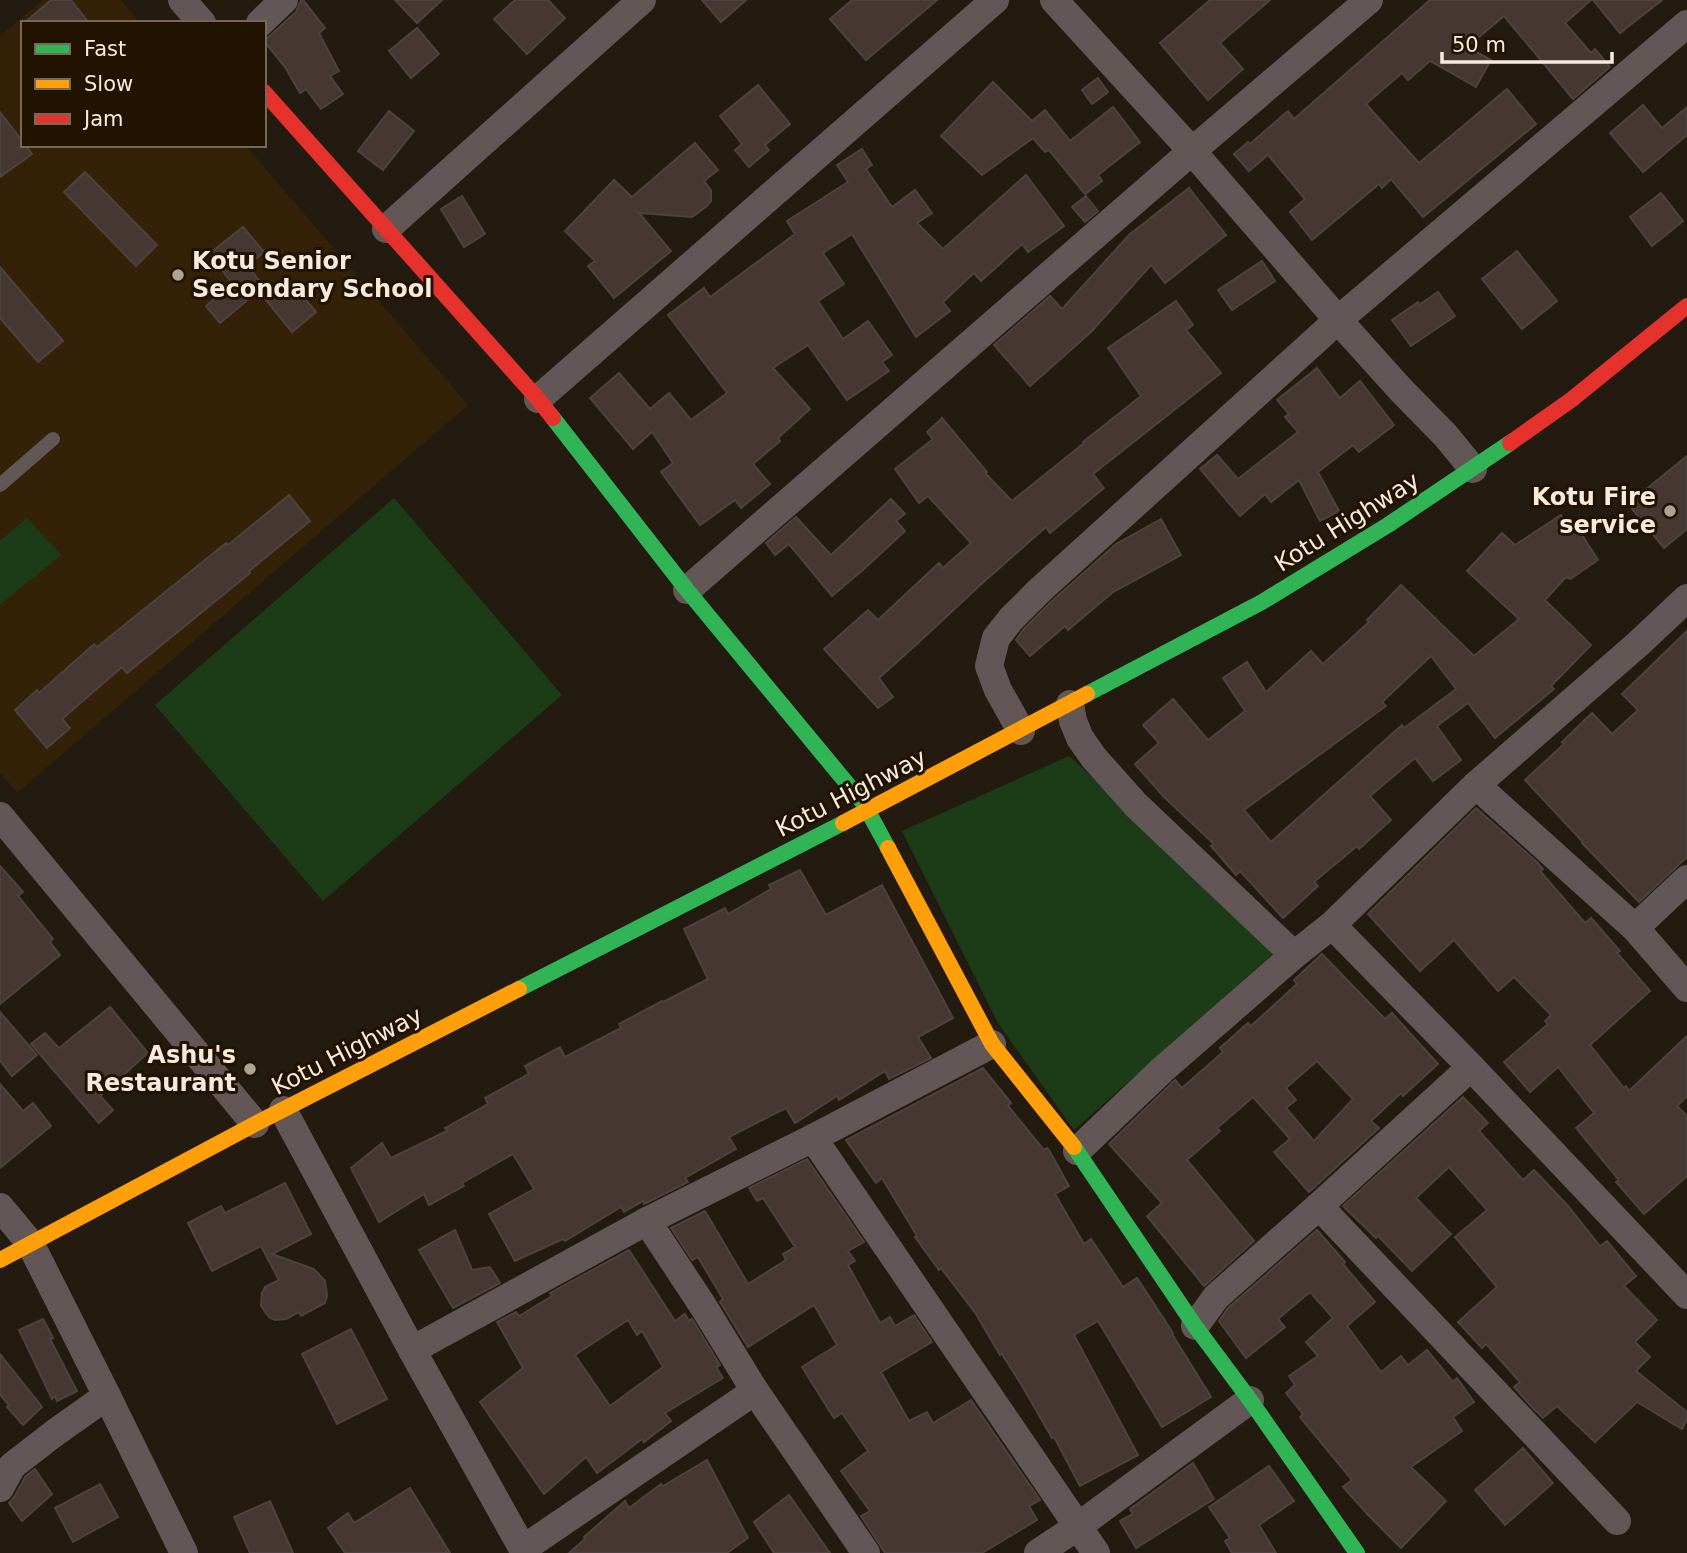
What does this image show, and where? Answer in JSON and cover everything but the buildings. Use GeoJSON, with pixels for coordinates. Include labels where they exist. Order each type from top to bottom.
{"type":"FeatureCollection","features":[{"type":"Feature","properties":{"kind":"street"},"geometry":{"type":"LineString","coordinates":[[182,0],[200,21]]}},
{"type":"Feature","properties":{"kind":"street"},"geometry":{"type":"LineString","coordinates":[[262,21],[284,0]]}},
{"type":"Feature","properties":{"kind":"street"},"geometry":{"type":"LineString","coordinates":[[386,229],[642,0]]}},
{"type":"Feature","properties":{"kind":"street"},"geometry":{"type":"LineString","coordinates":[[538,399],[995,0]]}},
{"type":"Feature","properties":{"kind":"street"},"geometry":{"type":"LineString","coordinates":[[1054,0],[1192,151],[1338,320],[1446,436],[1473,469]]}},
{"type":"Feature","properties":{"kind":"street"},"geometry":{"type":"LineString","coordinates":[[687,590],[1369,0]]}},
{"type":"Feature","properties":{"kind":"street"},"geometry":{"type":"LineString","coordinates":[[1020,731],[998,690],[989,666],[996,638],[1011,619],[1338,320],[1687,23]]}},
{"type":"Feature","properties":{"kind":"street"},"geometry":{"type":"LineString","coordinates":[[266,94],[538,399],[687,590],[867,810],[992,1044],[1077,1150],[1195,1326],[1357,1553]]}},
{"type":"Feature","properties":{"kind":"street","name":"Kotu Highway"},"geometry":{"type":"LineString","coordinates":[[0,1260],[255,1124],[1020,731],[1262,602],[1473,469],[1684,315]]}},
{"type":"Feature","properties":{"kind":"street"},"geometry":{"type":"LineString","coordinates":[[1077,1150],[1161,1070],[1332,925],[1476,785],[1687,598]]}},
{"type":"Feature","properties":{"kind":"street"},"geometry":{"type":"LineString","coordinates":[[1070,704],[1080,738],[1094,758],[1136,805],[1294,955]]}},
{"type":"Feature","properties":{"kind":"street"},"geometry":{"type":"LineString","coordinates":[[1476,785],[1635,928],[1687,988]]}},
{"type":"Feature","properties":{"kind":"street"},"geometry":{"type":"LineString","coordinates":[[0,816],[255,1124]]}},
{"type":"Feature","properties":{"kind":"street"},"geometry":{"type":"LineString","coordinates":[[1635,928],[1687,879]]}},
{"type":"Feature","properties":{"kind":"street"},"geometry":{"type":"LineString","coordinates":[[1332,925],[1687,1295]]}},
{"type":"Feature","properties":{"kind":"street"},"geometry":{"type":"LineString","coordinates":[[412,1350],[647,1222],[992,1044]]}},
{"type":"Feature","properties":{"kind":"street"},"geometry":{"type":"LineString","coordinates":[[1195,1326],[1216,1297],[1471,1067]]}},
{"type":"Feature","properties":{"kind":"street"},"geometry":{"type":"LineString","coordinates":[[283,1110],[524,1551],[755,1391]]}},
{"type":"Feature","properties":{"kind":"street"},"geometry":{"type":"LineString","coordinates":[[813,1138],[1096,1553]]}},
{"type":"Feature","properties":{"kind":"street"},"geometry":{"type":"LineString","coordinates":[[1320,1206],[1617,1521]]}},
{"type":"Feature","properties":{"kind":"street"},"geometry":{"type":"LineString","coordinates":[[0,1207],[30,1243],[184,1553]]}},
{"type":"Feature","properties":{"kind":"street"},"geometry":{"type":"LineString","coordinates":[[647,1222],[755,1391],[863,1552]]}},
{"type":"Feature","properties":{"kind":"street"},"geometry":{"type":"LineString","coordinates":[[0,1488],[12,1466],[107,1395]]}},
{"type":"Feature","properties":{"kind":"street"},"geometry":{"type":"LineString","coordinates":[[1038,1553],[1250,1400]]}},
{"type":"Feature","properties":{"kind":"lane"},"geometry":{"type":"LineString","coordinates":[[0,485],[53,439]]}},
{"type":"Feature","properties":{"kind":"shaded area","name":"Kotu Senior Secondary School"},"geometry":{"type":"Polygon","coordinates":[[[43,0],[121,0],[138,21],[21,21],[21,147],[247,147],[468,405],[17,793],[0,773],[0,36],[43,0]]]}},
{"type":"Feature","properties":{"kind":"green space"},"geometry":{"type":"Polygon","coordinates":[[[394,498],[562,695],[323,901],[155,705],[394,498]]]}},
{"type":"Feature","properties":{"kind":"green space"},"geometry":{"type":"Polygon","coordinates":[[[27,518],[61,555],[0,605],[0,541],[27,518]]]}},
{"type":"Feature","properties":{"kind":"green space"},"geometry":{"type":"Polygon","coordinates":[[[1069,756],[1281,947],[1074,1130],[998,1023],[902,831],[1069,756]]]}},
{"type":"Feature","properties":{"kind":"traffic: fast"},"geometry":{"type":"LineString","coordinates":[[553,418],[687,590],[864,804],[888,848]]}},
{"type":"Feature","properties":{"kind":"traffic: fast"},"geometry":{"type":"LineString","coordinates":[[1087,694],[1262,602],[1388,525],[1510,443]]}},
{"type":"Feature","properties":{"kind":"traffic: fast"},"geometry":{"type":"LineString","coordinates":[[519,989],[843,823]]}},
{"type":"Feature","properties":{"kind":"traffic: fast"},"geometry":{"type":"LineString","coordinates":[[1074,1147],[1195,1326],[1357,1553]]}},
{"type":"Feature","properties":{"kind":"traffic: slow"},"geometry":{"type":"LineString","coordinates":[[843,823],[1087,694]]}},
{"type":"Feature","properties":{"kind":"traffic: slow"},"geometry":{"type":"LineString","coordinates":[[888,848],[992,1044],[1074,1147]]}},
{"type":"Feature","properties":{"kind":"traffic: slow"},"geometry":{"type":"LineString","coordinates":[[0,1260],[255,1124],[519,989]]}},
{"type":"Feature","properties":{"kind":"traffic: jam"},"geometry":{"type":"LineString","coordinates":[[266,94],[553,418]]}},
{"type":"Feature","properties":{"kind":"traffic: jam"},"geometry":{"type":"LineString","coordinates":[[1510,443],[1571,400],[1687,306]]}},
{"type":"Feature","properties":{"kind":"place","name":"Kotu Senior Secondary School"},"geometry":{"type":"Point","coordinates":[178,275]}},
{"type":"Feature","properties":{"kind":"place","name":"Kotu Fire service"},"geometry":{"type":"Point","coordinates":[1670,511]}},
{"type":"Feature","properties":{"kind":"place","name":"Ashu's Restaurant"},"geometry":{"type":"Point","coordinates":[250,1069]}}]}
